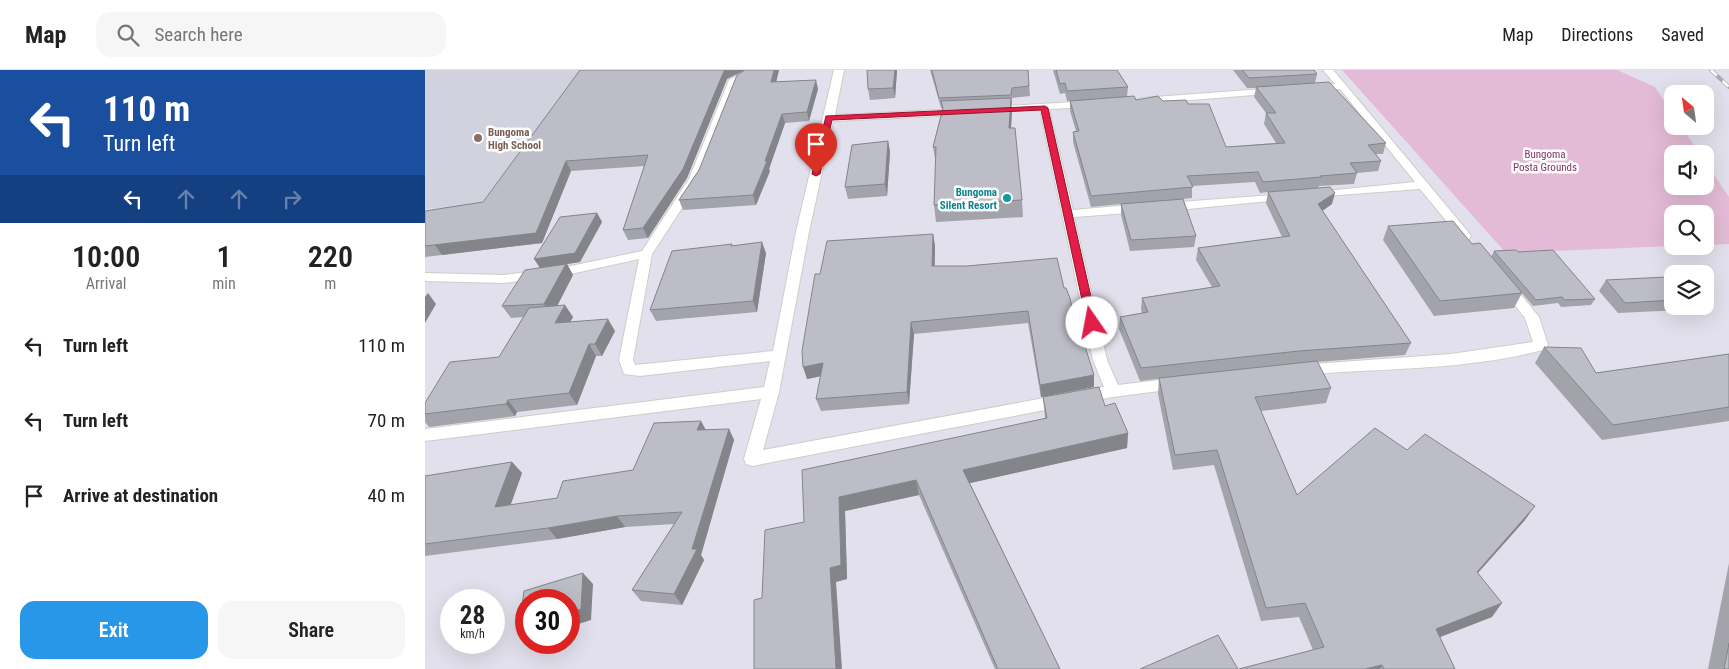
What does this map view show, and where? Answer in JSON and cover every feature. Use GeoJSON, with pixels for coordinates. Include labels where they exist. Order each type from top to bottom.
{"type":"FeatureCollection","features":[{"type":"Feature","properties":{"kind":"street"},"geometry":{"type":"LineString","coordinates":[[755,70],[734,80],[695,179],[646,254],[626,360],[629,370],[640,371],[779,355]]}},
{"type":"Feature","properties":{"kind":"street"},"geometry":{"type":"LineString","coordinates":[[839,70],[795,268],[771,392],[763,427],[752,459],[1113,390],[1192,382]]}},
{"type":"Feature","properties":{"kind":"street"},"geometry":{"type":"LineString","coordinates":[[1328,70],[1470,242]]}},
{"type":"Feature","properties":{"kind":"street"},"geometry":{"type":"LineString","coordinates":[[1322,88],[1342,86]]}},
{"type":"Feature","properties":{"kind":"street"},"geometry":{"type":"LineString","coordinates":[[1134,101],[1283,90]]}},
{"type":"Feature","properties":{"kind":"street"},"geometry":{"type":"LineString","coordinates":[[829,118],[1104,104]]}},
{"type":"Feature","properties":{"kind":"street"},"geometry":{"type":"LineString","coordinates":[[1045,108],[1100,360],[1113,390]]}},
{"type":"Feature","properties":{"kind":"street"},"geometry":{"type":"LineString","coordinates":[[1068,214],[1423,185]]}},
{"type":"Feature","properties":{"kind":"street"},"geometry":{"type":"LineString","coordinates":[[425,277],[504,279],[566,271],[646,254]]}},
{"type":"Feature","properties":{"kind":"street"},"geometry":{"type":"LineString","coordinates":[[1290,372],[1422,362],[1516,351],[1541,345],[1532,317],[1494,270]]}},
{"type":"Feature","properties":{"kind":"street"},"geometry":{"type":"LineString","coordinates":[[425,435],[771,392]]}},
{"type":"Feature","properties":{"kind":"shaded area","name":"Bungoma High School"},"geometry":{"type":"Polygon","coordinates":[[[425,70],[584,70],[480,205],[425,209],[425,70]]]}},
{"type":"Feature","properties":{"kind":"green space","name":"Bungoma Posta Grounds"},"geometry":{"type":"Polygon","coordinates":[[[1342,70],[1617,70],[1655,87],[1664,101],[1664,135],[1687,135],[1694,145],[1664,145],[1664,195],[1714,195],[1714,174],[1729,197],[1729,244],[1714,245],[1714,205],[1664,205],[1664,246],[1506,253],[1342,70]]]}},
{"type":"Feature","properties":{"kind":"building"},"geometry":{"type":"Polygon","coordinates":[[[580,70],[725,70],[683,169],[643,228],[623,230],[648,155],[566,161],[536,233],[425,246],[425,211],[483,202],[580,70]]]}},
{"type":"Feature","properties":{"kind":"building"},"geometry":{"type":"Polygon","coordinates":[[[745,70],[774,70],[771,82],[816,80],[807,112],[782,114],[765,161],[767,161],[753,195],[679,200],[699,170],[737,75],[745,70]]]}},
{"type":"Feature","properties":{"kind":"building"},"geometry":{"type":"Polygon","coordinates":[[[867,70],[895,70],[893,88],[868,89],[867,70]]]}},
{"type":"Feature","properties":{"kind":"building"},"geometry":{"type":"Polygon","coordinates":[[[932,70],[1028,70],[1029,86],[1012,88],[1011,95],[939,98],[932,70]]]}},
{"type":"Feature","properties":{"kind":"building"},"geometry":{"type":"Polygon","coordinates":[[[1056,70],[1117,70],[1128,87],[1067,91],[1065,83],[1060,84],[1056,70]]]}},
{"type":"Feature","properties":{"kind":"building"},"geometry":{"type":"Polygon","coordinates":[[[1242,70],[1314,70],[1317,74],[1249,78],[1242,70]]]}},
{"type":"Feature","properties":{"kind":"building"},"geometry":{"type":"Polygon","coordinates":[[[1329,82],[1386,143],[1368,145],[1381,161],[1350,163],[1357,173],[1263,182],[1258,172],[1187,176],[1193,187],[1091,196],[1073,132],[1079,131],[1070,101],[1134,96],[1136,100],[1158,96],[1163,101],[1186,100],[1188,104],[1209,104],[1226,147],[1285,143],[1266,113],[1276,113],[1256,87],[1329,82]]]}},
{"type":"Feature","properties":{"kind":"building"},"geometry":{"type":"Polygon","coordinates":[[[1011,98],[1009,128],[1015,128],[1022,200],[934,205],[936,147],[933,147],[943,108],[941,101],[1011,98]]]}},
{"type":"Feature","properties":{"kind":"building"},"geometry":{"type":"Polygon","coordinates":[[[888,141],[885,184],[845,187],[852,145],[888,141]]]}},
{"type":"Feature","properties":{"kind":"building"},"geometry":{"type":"Polygon","coordinates":[[[1330,187],[1335,193],[1318,204],[1411,343],[1299,351],[1141,368],[1120,317],[1148,312],[1142,298],[1220,286],[1198,248],[1290,236],[1268,192],[1330,187]]]}},
{"type":"Feature","properties":{"kind":"building"},"geometry":{"type":"Polygon","coordinates":[[[1183,199],[1196,236],[1131,240],[1121,204],[1183,199]]]}},
{"type":"Feature","properties":{"kind":"building"},"geometry":{"type":"Polygon","coordinates":[[[597,213],[575,253],[534,259],[560,217],[597,213]]]}},
{"type":"Feature","properties":{"kind":"building"},"geometry":{"type":"Polygon","coordinates":[[[1453,221],[1472,244],[1480,243],[1522,293],[1440,301],[1388,226],[1453,221]]]}},
{"type":"Feature","properties":{"kind":"building"},"geometry":{"type":"Polygon","coordinates":[[[933,234],[932,266],[967,266],[1057,258],[1064,288],[1066,288],[1070,298],[1075,324],[1078,324],[1094,375],[1040,385],[1028,311],[911,322],[907,392],[816,399],[823,363],[803,367],[802,351],[815,274],[820,274],[827,241],[933,234]]]}},
{"type":"Feature","properties":{"kind":"building"},"geometry":{"type":"Polygon","coordinates":[[[762,242],[753,301],[650,310],[672,251],[762,242]]]}},
{"type":"Feature","properties":{"kind":"building"},"geometry":{"type":"Polygon","coordinates":[[[1516,250],[1518,252],[1553,250],[1595,299],[1565,300],[1562,297],[1536,300],[1494,251],[1516,250]]]}},
{"type":"Feature","properties":{"kind":"building"},"geometry":{"type":"Polygon","coordinates":[[[566,264],[544,304],[502,306],[525,270],[566,264]]]}},
{"type":"Feature","properties":{"kind":"building"},"geometry":{"type":"Polygon","coordinates":[[[1664,277],[1664,301],[1625,303],[1606,280],[1664,277]]]}},
{"type":"Feature","properties":{"kind":"building"},"geometry":{"type":"Polygon","coordinates":[[[565,305],[555,323],[608,319],[595,344],[589,344],[569,393],[508,400],[506,404],[425,414],[425,403],[450,362],[499,357],[529,308],[565,305]]]}},
{"type":"Feature","properties":{"kind":"building"},"geometry":{"type":"Polygon","coordinates":[[[1544,347],[1581,348],[1596,373],[1729,354],[1729,407],[1613,425],[1544,347]]]}},
{"type":"Feature","properties":{"kind":"building"},"geometry":{"type":"Polygon","coordinates":[[[1317,361],[1331,388],[1255,397],[1297,495],[1375,428],[1407,450],[1425,434],[1535,506],[1477,572],[1502,603],[1436,629],[1455,669],[1384,669],[1382,665],[1365,669],[1239,669],[1324,647],[1305,603],[1266,608],[1217,450],[1175,455],[1159,378],[1317,361]]]}},
{"type":"Feature","properties":{"kind":"building"},"geometry":{"type":"Polygon","coordinates":[[[1099,387],[1105,406],[1115,403],[1128,433],[963,470],[1060,669],[998,669],[916,480],[839,497],[841,565],[830,568],[836,669],[754,669],[754,600],[762,598],[765,530],[804,522],[802,470],[1047,418],[1043,397],[1099,387]]]}},
{"type":"Feature","properties":{"kind":"building"},"geometry":{"type":"Polygon","coordinates":[[[701,421],[697,430],[729,429],[692,549],[697,549],[674,594],[632,590],[682,512],[617,516],[548,528],[425,544],[425,476],[512,462],[495,507],[557,498],[563,481],[633,470],[654,423],[701,421]]]}},
{"type":"Feature","properties":{"kind":"building"},"geometry":{"type":"Polygon","coordinates":[[[583,573],[580,609],[580,589],[531,589],[583,573]]]}},
{"type":"Feature","properties":{"kind":"building"},"geometry":{"type":"Polygon","coordinates":[[[1218,635],[1238,669],[1140,669],[1218,635]]]}},
{"type":"Feature","properties":{"kind":"building"},"geometry":{"type":"Polygon","coordinates":[[[1729,643],[1729,669],[1724,669],[1729,643]]]}},
{"type":"Feature","properties":{"kind":"railway"},"geometry":{"type":"LineString","coordinates":[[1711,70],[1729,87]]}},
{"type":"Feature","properties":{"kind":"place","name":"Bungoma High School"},"geometry":{"type":"Point","coordinates":[478,138]}},
{"type":"Feature","properties":{"kind":"place","name":"Bungoma Silent Resort"},"geometry":{"type":"Point","coordinates":[1007,198]}},
{"type":"Feature","properties":{"kind":"route"},"geometry":{"type":"LineString","coordinates":[[816,174],[829,118],[1045,108],[1092,323]]}}]}
